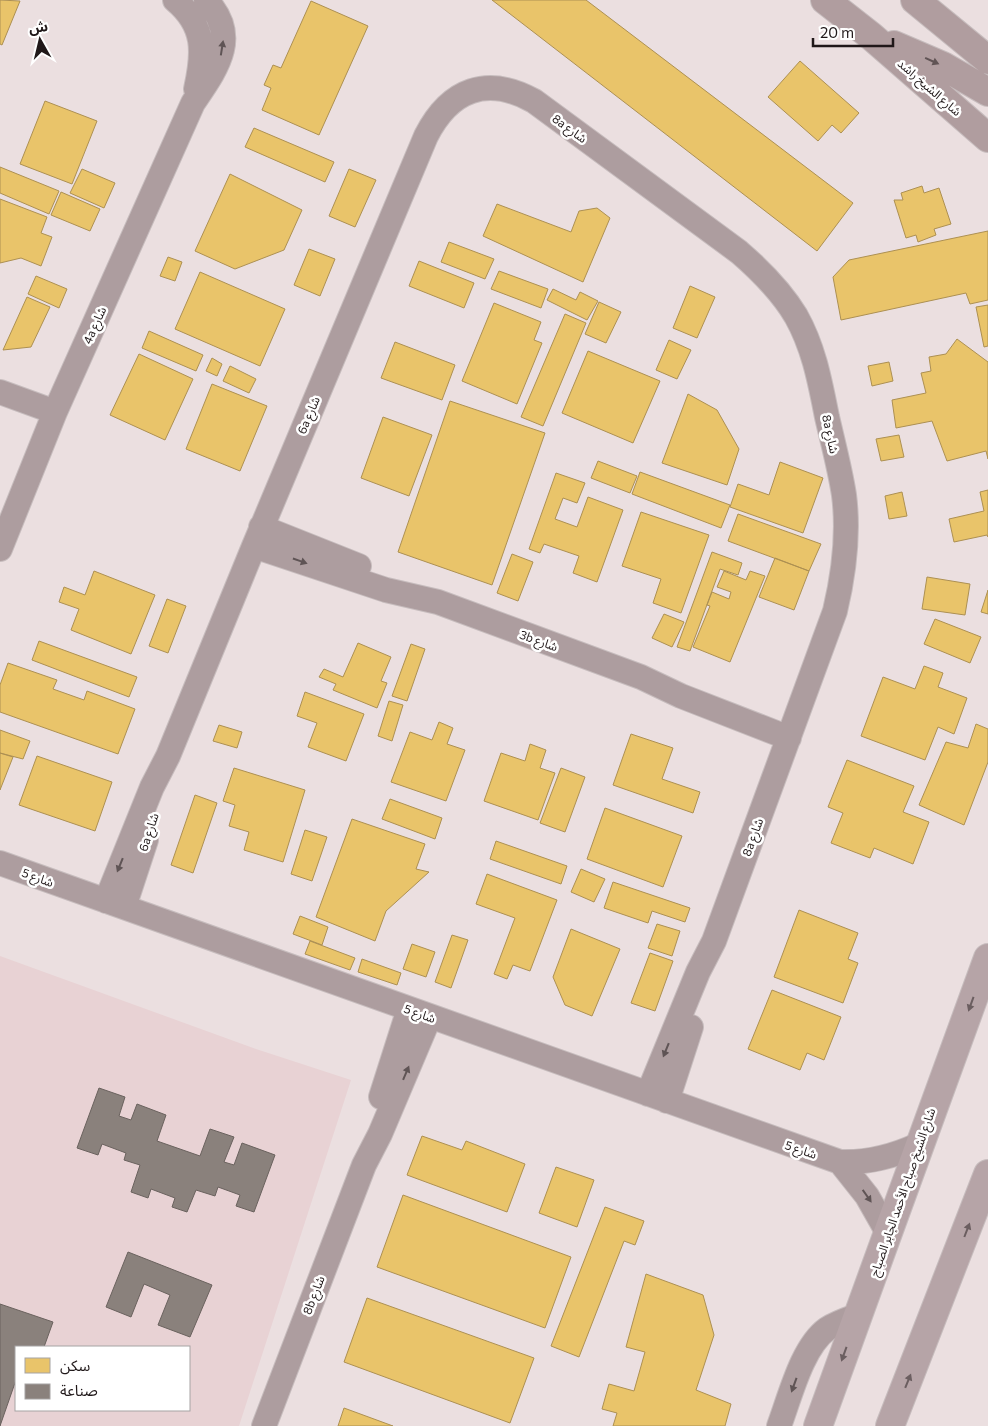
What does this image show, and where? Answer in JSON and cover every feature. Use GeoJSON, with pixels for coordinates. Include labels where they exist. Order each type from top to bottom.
{"type":"FeatureCollection","features":[{"type":"Feature","properties":{"kind":"main road","name":"شارع الشيخ راشد"},"geometry":{"type":"LineString","coordinates":[[825,0],[871,36],[988,138]]}},
{"type":"Feature","properties":{"kind":"main road"},"geometry":{"type":"LineString","coordinates":[[915,0],[988,60]]}},
{"type":"Feature","properties":{"kind":"main road"},"geometry":{"type":"LineString","coordinates":[[871,36],[943,66],[988,92]]}},
{"type":"Feature","properties":{"kind":"main road","name":"شارع الشيخ صباح الأحمد الجابر الصباح"},"geometry":{"type":"LineString","coordinates":[[818,1426],[918,1145],[988,958]]}},
{"type":"Feature","properties":{"kind":"main road"},"geometry":{"type":"LineString","coordinates":[[890,1426],[988,1174]]}},
{"type":"Feature","properties":{"kind":"street","name":"4a شارع"},"geometry":{"type":"LineString","coordinates":[[175,0],[192,18],[202,45],[202,60],[193,103]]}},
{"type":"Feature","properties":{"kind":"street","name":"4a شارع"},"geometry":{"type":"LineString","coordinates":[[0,549],[55,412],[193,103],[218,64],[223,51],[224,36],[221,21],[214,8],[206,0]]}},
{"type":"Feature","properties":{"kind":"street","name":"8a شارع"},"geometry":{"type":"LineString","coordinates":[[471,91],[487,88],[504,89],[519,93],[534,101],[761,270],[780,292],[796,316],[808,342],[817,370],[844,495],[845,554],[836,612],[714,941],[698,972],[658,1098]]}},
{"type":"Feature","properties":{"kind":"street","name":"6a شارع"},"geometry":{"type":"LineString","coordinates":[[115,904],[152,787],[168,756],[426,136],[433,121],[443,108],[456,98],[471,91]]}},
{"type":"Feature","properties":{"kind":"street"},"geometry":{"type":"LineString","coordinates":[[0,392],[55,412]]}},
{"type":"Feature","properties":{"kind":"street","name":"3b شارع"},"geometry":{"type":"LineString","coordinates":[[258,536],[392,578],[438,602],[641,677],[687,699],[792,730]]}},
{"type":"Feature","properties":{"kind":"street","name":"شارع 5"},"geometry":{"type":"LineString","coordinates":[[0,863],[840,1162],[860,1163],[880,1159],[900,1154],[918,1145]]}},
{"type":"Feature","properties":{"kind":"street","name":"8b شارع"},"geometry":{"type":"LineString","coordinates":[[264,1426],[364,1164],[376,1112],[420,1013]]}},
{"type":"Feature","properties":{"kind":"street"},"geometry":{"type":"LineString","coordinates":[[840,1162],[867,1196],[888,1233]]}},
{"type":"Feature","properties":{"kind":"street"},"geometry":{"type":"LineString","coordinates":[[779,1426],[809,1347],[825,1330],[859,1315]]}},
{"type":"Feature","properties":{"kind":"shaded area"},"geometry":{"type":"Polygon","coordinates":[[[0,956],[256,1049],[351,1080],[239,1426],[0,1426],[0,956]]]}},
{"type":"Feature","properties":{"kind":"building: سكن"},"geometry":{"type":"Polygon","coordinates":[[[0,0],[20,1],[2,45],[0,44],[0,0]]]}},
{"type":"Feature","properties":{"kind":"building: سكن"},"geometry":{"type":"Polygon","coordinates":[[[492,0],[586,0],[853,203],[817,251],[492,0]]]}},
{"type":"Feature","properties":{"kind":"building: سكن"},"geometry":{"type":"Polygon","coordinates":[[[311,1],[368,26],[319,135],[262,110],[271,88],[264,85],[273,65],[281,68],[311,1]]]}},
{"type":"Feature","properties":{"kind":"building: سكن"},"geometry":{"type":"Polygon","coordinates":[[[800,61],[859,113],[841,133],[832,125],[818,141],[768,97],[800,61]]]}},
{"type":"Feature","properties":{"kind":"building: سكن"},"geometry":{"type":"Polygon","coordinates":[[[45,101],[97,121],[72,184],[20,164],[45,101]]]}},
{"type":"Feature","properties":{"kind":"building: سكن"},"geometry":{"type":"Polygon","coordinates":[[[254,128],[334,162],[325,182],[245,147],[254,128]]]}},
{"type":"Feature","properties":{"kind":"building: سكن"},"geometry":{"type":"Polygon","coordinates":[[[0,167],[59,191],[49,214],[0,193],[0,167]]]}},
{"type":"Feature","properties":{"kind":"building: سكن"},"geometry":{"type":"Polygon","coordinates":[[[82,169],[115,183],[104,208],[70,193],[82,169]]]}},
{"type":"Feature","properties":{"kind":"building: سكن"},"geometry":{"type":"Polygon","coordinates":[[[349,169],[376,180],[355,227],[329,216],[349,169]]]}},
{"type":"Feature","properties":{"kind":"building: سكن"},"geometry":{"type":"Polygon","coordinates":[[[230,174],[302,210],[284,250],[235,269],[195,251],[230,174]]]}},
{"type":"Feature","properties":{"kind":"building: سكن"},"geometry":{"type":"Polygon","coordinates":[[[922,186],[924,193],[939,188],[951,224],[934,229],[936,235],[918,242],[916,235],[906,238],[894,200],[903,200],[901,193],[922,186]]]}},
{"type":"Feature","properties":{"kind":"building: سكن"},"geometry":{"type":"Polygon","coordinates":[[[61,192],[100,209],[90,231],[51,215],[61,192]]]}},
{"type":"Feature","properties":{"kind":"building: سكن"},"geometry":{"type":"Polygon","coordinates":[[[0,199],[47,217],[41,233],[52,237],[41,266],[21,258],[0,263],[0,199]]]}},
{"type":"Feature","properties":{"kind":"building: سكن"},"geometry":{"type":"Polygon","coordinates":[[[497,204],[571,232],[579,211],[597,208],[610,218],[583,282],[483,236],[497,204]]]}},
{"type":"Feature","properties":{"kind":"building: سكن"},"geometry":{"type":"Polygon","coordinates":[[[988,231],[988,300],[970,304],[966,293],[841,320],[833,277],[849,260],[988,231]]]}},
{"type":"Feature","properties":{"kind":"building: سكن"},"geometry":{"type":"Polygon","coordinates":[[[449,242],[494,259],[485,279],[441,262],[449,242]]]}},
{"type":"Feature","properties":{"kind":"building: سكن"},"geometry":{"type":"Polygon","coordinates":[[[309,249],[335,259],[320,296],[294,285],[309,249]]]}},
{"type":"Feature","properties":{"kind":"building: سكن"},"geometry":{"type":"Polygon","coordinates":[[[168,257],[182,262],[175,281],[160,276],[168,257]]]}},
{"type":"Feature","properties":{"kind":"building: سكن"},"geometry":{"type":"Polygon","coordinates":[[[419,261],[474,283],[464,308],[409,286],[419,261]]]}},
{"type":"Feature","properties":{"kind":"building: سكن"},"geometry":{"type":"Polygon","coordinates":[[[499,271],[548,289],[541,308],[491,289],[499,271]]]}},
{"type":"Feature","properties":{"kind":"building: سكن"},"geometry":{"type":"Polygon","coordinates":[[[200,272],[285,309],[260,366],[175,329],[200,272]]]}},
{"type":"Feature","properties":{"kind":"building: سكن"},"geometry":{"type":"Polygon","coordinates":[[[36,276],[67,289],[59,308],[28,294],[36,276]]]}},
{"type":"Feature","properties":{"kind":"building: سكن"},"geometry":{"type":"Polygon","coordinates":[[[690,286],[715,297],[697,338],[673,328],[690,286]]]}},
{"type":"Feature","properties":{"kind":"building: سكن"},"geometry":{"type":"Polygon","coordinates":[[[553,289],[576,300],[580,292],[598,301],[587,320],[547,300],[553,289]]]}},
{"type":"Feature","properties":{"kind":"building: سكن"},"geometry":{"type":"Polygon","coordinates":[[[27,297],[50,307],[31,347],[3,350],[27,297]]]}},
{"type":"Feature","properties":{"kind":"building: سكن"},"geometry":{"type":"Polygon","coordinates":[[[599,302],[621,312],[606,343],[585,334],[599,302]]]}},
{"type":"Feature","properties":{"kind":"building: سكن"},"geometry":{"type":"Polygon","coordinates":[[[494,303],[541,322],[534,340],[542,343],[517,404],[462,381],[494,303]]]}},
{"type":"Feature","properties":{"kind":"building: سكن"},"geometry":{"type":"Polygon","coordinates":[[[988,305],[988,346],[984,347],[976,307],[988,305]]]}},
{"type":"Feature","properties":{"kind":"building: سكن"},"geometry":{"type":"Polygon","coordinates":[[[565,314],[586,323],[543,426],[521,417],[565,314]]]}},
{"type":"Feature","properties":{"kind":"building: سكن"},"geometry":{"type":"Polygon","coordinates":[[[149,331],[203,355],[196,371],[142,348],[149,331]]]}},
{"type":"Feature","properties":{"kind":"building: سكن"},"geometry":{"type":"Polygon","coordinates":[[[957,339],[988,362],[988,459],[986,451],[947,461],[932,421],[896,428],[892,400],[926,393],[921,373],[931,371],[929,357],[946,354],[957,339]]]}},
{"type":"Feature","properties":{"kind":"building: سكن"},"geometry":{"type":"Polygon","coordinates":[[[669,340],[691,350],[677,379],[656,370],[669,340]]]}},
{"type":"Feature","properties":{"kind":"building: سكن"},"geometry":{"type":"Polygon","coordinates":[[[395,342],[455,365],[442,400],[381,378],[395,342]]]}},
{"type":"Feature","properties":{"kind":"building: سكن"},"geometry":{"type":"Polygon","coordinates":[[[588,351],[660,381],[633,443],[562,413],[588,351]]]}},
{"type":"Feature","properties":{"kind":"building: سكن"},"geometry":{"type":"Polygon","coordinates":[[[139,354],[193,379],[165,440],[110,415],[139,354]]]}},
{"type":"Feature","properties":{"kind":"building: سكن"},"geometry":{"type":"Polygon","coordinates":[[[212,358],[222,364],[217,376],[206,371],[212,358]]]}},
{"type":"Feature","properties":{"kind":"building: سكن"},"geometry":{"type":"Polygon","coordinates":[[[889,362],[893,381],[872,386],[868,366],[889,362]]]}},
{"type":"Feature","properties":{"kind":"building: سكن"},"geometry":{"type":"Polygon","coordinates":[[[230,366],[256,379],[249,393],[223,381],[230,366]]]}},
{"type":"Feature","properties":{"kind":"building: سكن"},"geometry":{"type":"Polygon","coordinates":[[[212,384],[267,406],[240,471],[186,449],[212,384]]]}},
{"type":"Feature","properties":{"kind":"building: سكن"},"geometry":{"type":"Polygon","coordinates":[[[688,394],[717,410],[739,449],[727,485],[662,463],[688,394]]]}},
{"type":"Feature","properties":{"kind":"building: سكن"},"geometry":{"type":"Polygon","coordinates":[[[450,401],[545,433],[492,585],[398,552],[450,401]]]}},
{"type":"Feature","properties":{"kind":"building: سكن"},"geometry":{"type":"Polygon","coordinates":[[[383,417],[432,435],[409,496],[361,478],[383,417]]]}},
{"type":"Feature","properties":{"kind":"building: سكن"},"geometry":{"type":"Polygon","coordinates":[[[899,435],[904,457],[881,461],[876,439],[899,435]]]}},
{"type":"Feature","properties":{"kind":"building: سكن"},"geometry":{"type":"Polygon","coordinates":[[[598,461],[637,476],[630,493],[591,478],[598,461]]]}},
{"type":"Feature","properties":{"kind":"building: سكن"},"geometry":{"type":"Polygon","coordinates":[[[780,462],[823,478],[803,533],[730,507],[738,484],[769,495],[780,462]]]}},
{"type":"Feature","properties":{"kind":"building: سكن"},"geometry":{"type":"Polygon","coordinates":[[[640,472],[730,505],[721,528],[632,494],[640,472]]]}},
{"type":"Feature","properties":{"kind":"building: سكن"},"geometry":{"type":"Polygon","coordinates":[[[556,473],[585,483],[577,503],[563,498],[555,519],[577,527],[588,497],[623,510],[597,582],[573,573],[579,556],[544,544],[540,553],[529,549],[556,473]]]}},
{"type":"Feature","properties":{"kind":"building: سكن"},"geometry":{"type":"Polygon","coordinates":[[[988,490],[988,537],[987,535],[954,542],[949,519],[984,511],[980,492],[988,490]]]}},
{"type":"Feature","properties":{"kind":"building: سكن"},"geometry":{"type":"Polygon","coordinates":[[[902,492],[907,516],[889,519],[885,496],[902,492]]]}},
{"type":"Feature","properties":{"kind":"building: سكن"},"geometry":{"type":"Polygon","coordinates":[[[641,512],[709,535],[681,613],[653,603],[661,579],[622,566],[641,512]]]}},
{"type":"Feature","properties":{"kind":"building: سكن"},"geometry":{"type":"Polygon","coordinates":[[[738,514],[821,544],[809,571],[728,541],[738,514]]]}},
{"type":"Feature","properties":{"kind":"building: سكن"},"geometry":{"type":"Polygon","coordinates":[[[712,552],[742,563],[738,575],[720,569],[690,651],[677,647],[712,552]]]}},
{"type":"Feature","properties":{"kind":"building: سكن"},"geometry":{"type":"Polygon","coordinates":[[[512,554],[533,562],[518,601],[497,593],[512,554]]]}},
{"type":"Feature","properties":{"kind":"building: سكن"},"geometry":{"type":"Polygon","coordinates":[[[775,558],[809,571],[794,610],[759,597],[775,558]]]}},
{"type":"Feature","properties":{"kind":"building: سكن"},"geometry":{"type":"Polygon","coordinates":[[[94,571],[155,595],[131,654],[71,630],[79,609],[59,602],[64,587],[85,595],[94,571]]]}},
{"type":"Feature","properties":{"kind":"building: سكن"},"geometry":{"type":"Polygon","coordinates":[[[724,571],[746,580],[750,571],[765,576],[730,662],[693,647],[710,606],[707,605],[712,592],[729,599],[731,592],[717,587],[724,571]]]}},
{"type":"Feature","properties":{"kind":"building: سكن"},"geometry":{"type":"Polygon","coordinates":[[[927,577],[970,584],[965,615],[922,609],[927,577]]]}},
{"type":"Feature","properties":{"kind":"building: سكن"},"geometry":{"type":"Polygon","coordinates":[[[988,590],[988,614],[981,612],[988,590]]]}},
{"type":"Feature","properties":{"kind":"building: سكن"},"geometry":{"type":"Polygon","coordinates":[[[167,599],[186,606],[168,653],[149,646],[167,599]]]}},
{"type":"Feature","properties":{"kind":"building: سكن"},"geometry":{"type":"Polygon","coordinates":[[[664,614],[684,622],[672,647],[652,638],[664,614]]]}},
{"type":"Feature","properties":{"kind":"building: سكن"},"geometry":{"type":"Polygon","coordinates":[[[935,619],[981,637],[970,663],[924,644],[935,619]]]}},
{"type":"Feature","properties":{"kind":"building: سكن"},"geometry":{"type":"Polygon","coordinates":[[[39,641],[137,677],[129,697],[32,660],[39,641]]]}},
{"type":"Feature","properties":{"kind":"building: سكن"},"geometry":{"type":"Polygon","coordinates":[[[358,643],[391,657],[381,681],[387,683],[377,708],[333,690],[336,684],[319,677],[324,669],[343,677],[358,643]]]}},
{"type":"Feature","properties":{"kind":"building: سكن"},"geometry":{"type":"Polygon","coordinates":[[[411,644],[425,649],[407,701],[392,696],[411,644]]]}},
{"type":"Feature","properties":{"kind":"building: سكن"},"geometry":{"type":"Polygon","coordinates":[[[8,663],[57,680],[53,689],[84,700],[87,691],[135,709],[118,754],[0,712],[0,685],[8,663]]]}},
{"type":"Feature","properties":{"kind":"building: سكن"},"geometry":{"type":"Polygon","coordinates":[[[924,666],[943,673],[938,687],[967,698],[954,734],[938,727],[925,760],[861,736],[883,677],[915,689],[924,666]]]}},
{"type":"Feature","properties":{"kind":"building: سكن"},"geometry":{"type":"Polygon","coordinates":[[[305,692],[364,714],[346,761],[308,747],[317,723],[297,716],[305,692]]]}},
{"type":"Feature","properties":{"kind":"building: سكن"},"geometry":{"type":"Polygon","coordinates":[[[389,701],[403,705],[392,741],[378,736],[389,701]]]}},
{"type":"Feature","properties":{"kind":"building: سكن"},"geometry":{"type":"Polygon","coordinates":[[[439,722],[453,728],[447,744],[465,750],[446,801],[391,782],[410,732],[432,740],[439,722]]]}},
{"type":"Feature","properties":{"kind":"building: سكن"},"geometry":{"type":"Polygon","coordinates":[[[976,724],[988,729],[988,762],[964,825],[919,805],[946,742],[968,748],[976,724]]]}},
{"type":"Feature","properties":{"kind":"building: سكن"},"geometry":{"type":"Polygon","coordinates":[[[219,725],[242,732],[237,748],[213,741],[219,725]]]}},
{"type":"Feature","properties":{"kind":"building: سكن"},"geometry":{"type":"Polygon","coordinates":[[[0,730],[30,741],[23,759],[0,753],[0,730]]]}},
{"type":"Feature","properties":{"kind":"building: سكن"},"geometry":{"type":"Polygon","coordinates":[[[631,734],[673,748],[662,779],[700,792],[693,813],[613,785],[631,734]]]}},
{"type":"Feature","properties":{"kind":"building: سكن"},"geometry":{"type":"Polygon","coordinates":[[[530,744],[546,750],[540,768],[555,773],[538,820],[484,801],[501,753],[525,761],[530,744]]]}},
{"type":"Feature","properties":{"kind":"building: سكن"},"geometry":{"type":"Polygon","coordinates":[[[0,753],[13,757],[0,790],[0,753]]]}},
{"type":"Feature","properties":{"kind":"building: سكن"},"geometry":{"type":"Polygon","coordinates":[[[37,756],[112,782],[95,831],[19,805],[37,756]]]}},
{"type":"Feature","properties":{"kind":"building: سكن"},"geometry":{"type":"Polygon","coordinates":[[[847,760],[914,786],[903,812],[929,822],[913,864],[874,848],[870,858],[831,843],[843,813],[828,807],[847,760]]]}},
{"type":"Feature","properties":{"kind":"building: سكن"},"geometry":{"type":"Polygon","coordinates":[[[234,768],[305,790],[283,862],[244,850],[249,832],[229,826],[235,805],[223,801],[234,768]]]}},
{"type":"Feature","properties":{"kind":"building: سكن"},"geometry":{"type":"Polygon","coordinates":[[[561,768],[585,777],[565,832],[540,823],[561,768]]]}},
{"type":"Feature","properties":{"kind":"building: سكن"},"geometry":{"type":"Polygon","coordinates":[[[195,795],[217,803],[193,873],[171,865],[195,795]]]}},
{"type":"Feature","properties":{"kind":"building: سكن"},"geometry":{"type":"Polygon","coordinates":[[[390,799],[442,818],[435,839],[382,819],[390,799]]]}},
{"type":"Feature","properties":{"kind":"building: سكن"},"geometry":{"type":"Polygon","coordinates":[[[605,808],[682,836],[663,887],[587,859],[605,808]]]}},
{"type":"Feature","properties":{"kind":"building: سكن"},"geometry":{"type":"Polygon","coordinates":[[[352,819],[425,844],[416,869],[429,872],[386,911],[375,941],[316,917],[352,819]]]}},
{"type":"Feature","properties":{"kind":"building: سكن"},"geometry":{"type":"Polygon","coordinates":[[[305,830],[327,837],[312,881],[291,874],[305,830]]]}},
{"type":"Feature","properties":{"kind":"building: سكن"},"geometry":{"type":"Polygon","coordinates":[[[496,841],[567,866],[561,884],[490,859],[496,841]]]}},
{"type":"Feature","properties":{"kind":"building: سكن"},"geometry":{"type":"Polygon","coordinates":[[[581,869],[605,879],[594,902],[571,892],[581,869]]]}},
{"type":"Feature","properties":{"kind":"building: سكن"},"geometry":{"type":"Polygon","coordinates":[[[487,874],[557,900],[530,971],[513,965],[507,979],[494,974],[515,918],[476,904],[487,874]]]}},
{"type":"Feature","properties":{"kind":"building: سكن"},"geometry":{"type":"Polygon","coordinates":[[[613,882],[690,908],[685,922],[652,911],[648,923],[604,908],[613,882]]]}},
{"type":"Feature","properties":{"kind":"building: سكن"},"geometry":{"type":"Polygon","coordinates":[[[799,910],[858,933],[848,959],[858,963],[843,1003],[774,977],[799,910]]]}},
{"type":"Feature","properties":{"kind":"building: سكن"},"geometry":{"type":"Polygon","coordinates":[[[300,916],[328,927],[322,945],[293,934],[300,916]]]}},
{"type":"Feature","properties":{"kind":"building: سكن"},"geometry":{"type":"Polygon","coordinates":[[[657,924],[680,931],[672,956],[648,948],[657,924]]]}},
{"type":"Feature","properties":{"kind":"building: سكن"},"geometry":{"type":"Polygon","coordinates":[[[571,929],[620,949],[592,1016],[565,1005],[553,977],[571,929]]]}},
{"type":"Feature","properties":{"kind":"building: سكن"},"geometry":{"type":"Polygon","coordinates":[[[452,935],[468,940],[451,988],[435,982],[452,935]]]}},
{"type":"Feature","properties":{"kind":"building: سكن"},"geometry":{"type":"Polygon","coordinates":[[[310,941],[355,958],[350,970],[305,954],[310,941]]]}},
{"type":"Feature","properties":{"kind":"building: سكن"},"geometry":{"type":"Polygon","coordinates":[[[412,944],[435,952],[426,977],[403,969],[412,944]]]}},
{"type":"Feature","properties":{"kind":"building: سكن"},"geometry":{"type":"Polygon","coordinates":[[[650,953],[673,961],[655,1011],[631,1003],[650,953]]]}},
{"type":"Feature","properties":{"kind":"building: سكن"},"geometry":{"type":"Polygon","coordinates":[[[362,959],[401,973],[397,985],[358,972],[362,959]]]}},
{"type":"Feature","properties":{"kind":"building: سكن"},"geometry":{"type":"Polygon","coordinates":[[[772,990],[841,1017],[824,1060],[807,1053],[800,1070],[748,1049],[772,990]]]}},
{"type":"Feature","properties":{"kind":"building: سكن"},"geometry":{"type":"Polygon","coordinates":[[[422,1136],[462,1150],[466,1141],[525,1164],[507,1212],[407,1175],[422,1136]]]}},
{"type":"Feature","properties":{"kind":"building: سكن"},"geometry":{"type":"Polygon","coordinates":[[[556,1167],[594,1180],[577,1227],[539,1213],[556,1167]]]}},
{"type":"Feature","properties":{"kind":"building: سكن"},"geometry":{"type":"Polygon","coordinates":[[[403,1195],[571,1257],[545,1328],[377,1267],[403,1195]]]}},
{"type":"Feature","properties":{"kind":"building: سكن"},"geometry":{"type":"Polygon","coordinates":[[[605,1207],[644,1221],[635,1245],[624,1241],[579,1357],[551,1346],[605,1207]]]}},
{"type":"Feature","properties":{"kind":"building: سكن"},"geometry":{"type":"Polygon","coordinates":[[[646,1274],[703,1295],[714,1335],[696,1390],[731,1404],[725,1426],[613,1426],[617,1413],[602,1409],[609,1384],[634,1391],[645,1352],[626,1347],[646,1274]]]}},
{"type":"Feature","properties":{"kind":"building: سكن"},"geometry":{"type":"Polygon","coordinates":[[[367,1298],[534,1358],[510,1423],[344,1362],[367,1298]]]}},
{"type":"Feature","properties":{"kind":"building: سكن"},"geometry":{"type":"Polygon","coordinates":[[[344,1408],[393,1426],[338,1426],[344,1408]]]}},
{"type":"Feature","properties":{"kind":"building: صناعة"},"geometry":{"type":"Polygon","coordinates":[[[99,1088],[125,1097],[119,1116],[131,1120],[137,1104],[166,1115],[157,1141],[200,1156],[210,1129],[234,1137],[224,1162],[234,1165],[242,1143],[275,1155],[254,1212],[236,1206],[240,1195],[218,1187],[215,1196],[196,1190],[187,1212],[172,1207],[175,1198],[151,1189],[148,1198],[131,1192],[140,1165],[124,1160],[126,1153],[102,1144],[98,1155],[77,1148],[99,1088]]]}},
{"type":"Feature","properties":{"kind":"building: صناعة"},"geometry":{"type":"Polygon","coordinates":[[[128,1252],[212,1285],[190,1337],[158,1325],[170,1295],[144,1284],[131,1317],[106,1307],[128,1252]]]}},
{"type":"Feature","properties":{"kind":"building: صناعة"},"geometry":{"type":"Polygon","coordinates":[[[0,1304],[53,1322],[44,1346],[15,1346],[15,1383],[0,1426],[0,1304]]]}}]}
